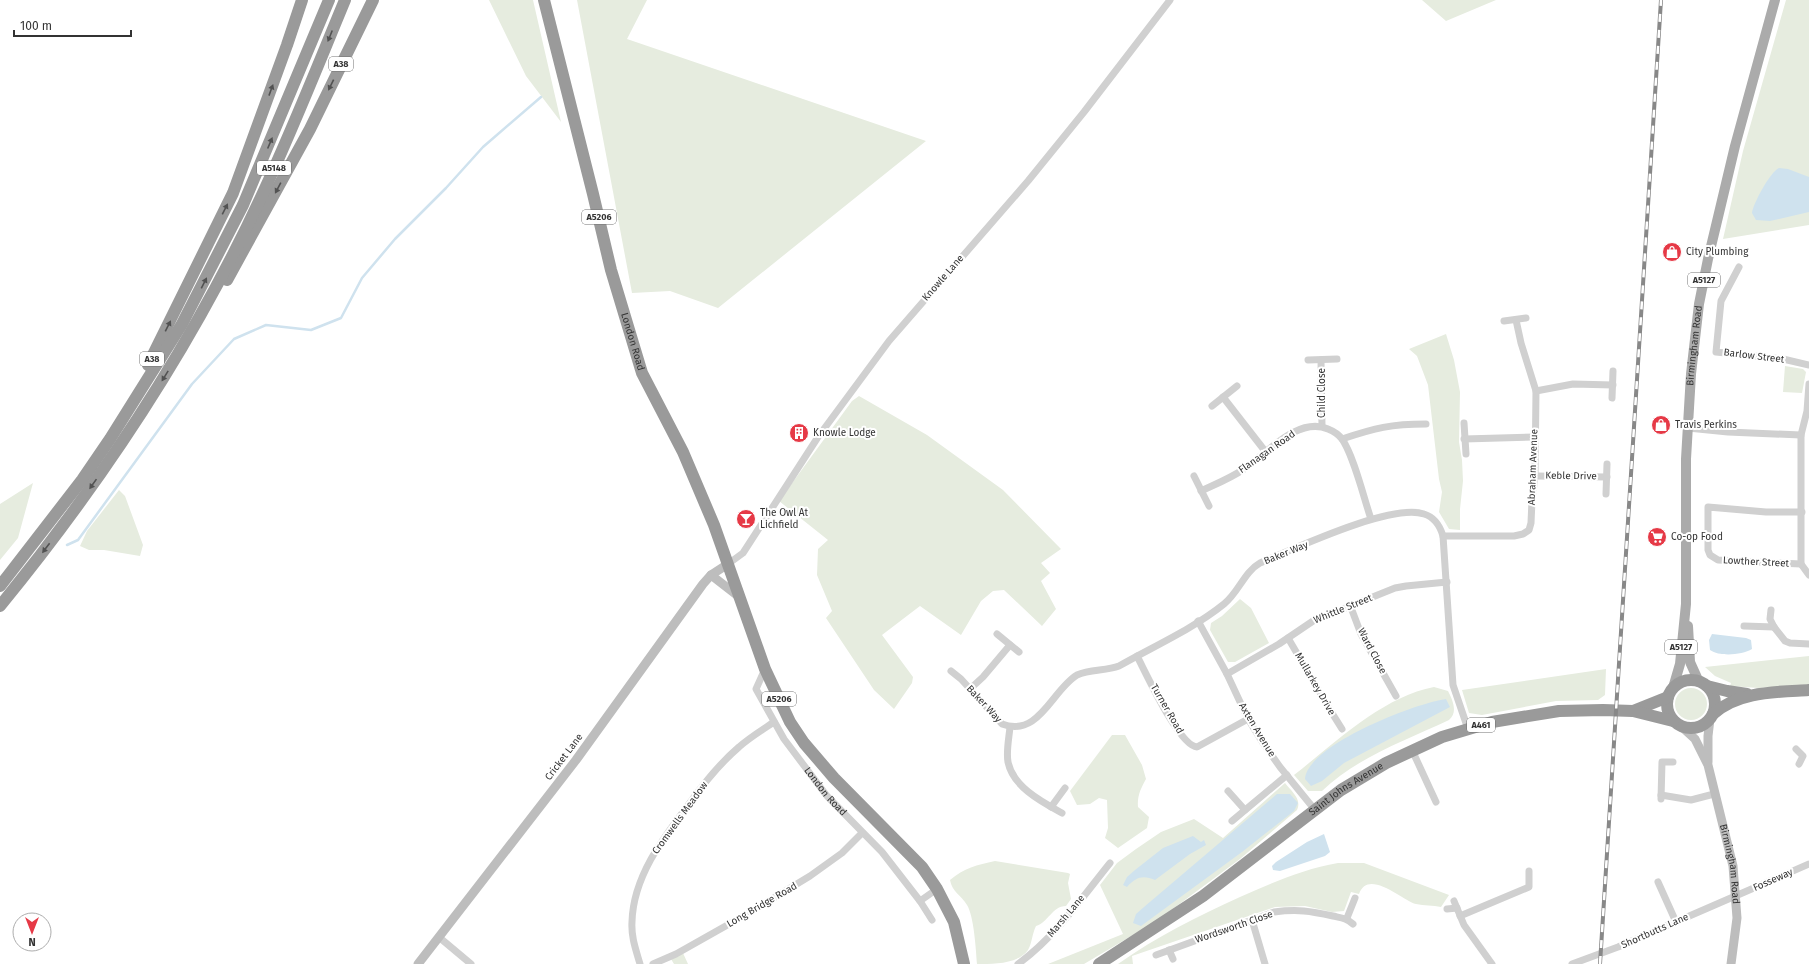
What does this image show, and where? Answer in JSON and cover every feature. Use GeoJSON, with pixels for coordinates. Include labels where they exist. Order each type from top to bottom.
{"type":"FeatureCollection","features":[{"type":"Feature","properties":{"kind":"highway","name":"A38"},"geometry":{"type":"LineString","coordinates":[[0,586],[54,515],[106,436],[150,363],[233,193],[282,60],[302,0]]}},
{"type":"Feature","properties":{"kind":"highway","name":"A5148"},"geometry":{"type":"LineString","coordinates":[[54,515],[110,439],[182,324],[205,282],[249,192],[329,0]]}},
{"type":"Feature","properties":{"kind":"highway","name":"A5148"},"geometry":{"type":"LineString","coordinates":[[191,330],[262,196],[297,117],[344,0]]}},
{"type":"Feature","properties":{"kind":"highway","name":"A38"},"geometry":{"type":"LineString","coordinates":[[0,606],[65,524],[122,443],[168,371],[191,330],[223,286],[259,225],[310,129],[373,0]]}},
{"type":"Feature","properties":{"kind":"highway","name":"London Road"},"geometry":{"type":"LineString","coordinates":[[544,0],[611,270],[634,350],[652,396],[683,452],[714,525],[765,669],[790,722],[804,743],[834,778],[922,867],[937,889],[954,922],[964,964]]}},
{"type":"Feature","properties":{"kind":"highway"},"geometry":{"type":"LineString","coordinates":[[1755,695],[1727,691],[1689,680],[1679,683],[1670,692],[1667,711],[1678,724],[1693,729],[1703,726],[1712,716],[1729,702],[1755,695],[1809,690]]}},
{"type":"Feature","properties":{"kind":"highway"},"geometry":{"type":"LineString","coordinates":[[1703,684],[1715,699],[1712,716]]}},
{"type":"Feature","properties":{"kind":"highway","name":"Saint Johns Avenue"},"geometry":{"type":"LineString","coordinates":[[1633,711],[1670,692]]}},
{"type":"Feature","properties":{"kind":"highway","name":"Saint Johns Avenue"},"geometry":{"type":"LineString","coordinates":[[1099,964],[1203,896],[1341,790],[1386,763],[1442,737],[1492,722],[1538,713],[1603,710],[1633,711],[1678,724]]}},
{"type":"Feature","properties":{"kind":"main road","name":"Birmingham Road"},"geometry":{"type":"LineString","coordinates":[[1703,684],[1690,662],[1686,604],[1688,428],[1694,349],[1708,259],[1738,138],[1775,0]]}},
{"type":"Feature","properties":{"kind":"main road","name":"Birmingham Road"},"geometry":{"type":"LineString","coordinates":[[1670,692],[1680,664],[1686,604]]}},
{"type":"Feature","properties":{"kind":"street","name":"Knowle Lane"},"geometry":{"type":"LineString","coordinates":[[728,564],[743,553],[818,437],[889,341],[1042,164],[1170,0]]}},
{"type":"Feature","properties":{"kind":"street","name":"Barlow Street"},"geometry":{"type":"LineString","coordinates":[[1739,267],[1722,301],[1716,352],[1783,359],[1809,364]]}},
{"type":"Feature","properties":{"kind":"street"},"geometry":{"type":"LineString","coordinates":[[1504,321],[1526,318]]}},
{"type":"Feature","properties":{"kind":"street","name":"Abraham Avenue"},"geometry":{"type":"LineString","coordinates":[[1443,536],[1514,536],[1523,534],[1529,530],[1531,523],[1535,476],[1534,437],[1536,391],[1520,342],[1516,320]]}},
{"type":"Feature","properties":{"kind":"street","name":"Child Close"},"geometry":{"type":"LineString","coordinates":[[1308,360],[1337,359]]}},
{"type":"Feature","properties":{"kind":"street","name":"Child Close"},"geometry":{"type":"LineString","coordinates":[[1321,360],[1322,426]]}},
{"type":"Feature","properties":{"kind":"street"},"geometry":{"type":"LineString","coordinates":[[1612,398],[1614,372]]}},
{"type":"Feature","properties":{"kind":"street"},"geometry":{"type":"LineString","coordinates":[[1536,391],[1573,384],[1613,385]]}},
{"type":"Feature","properties":{"kind":"street"},"geometry":{"type":"LineString","coordinates":[[1809,384],[1807,420],[1801,435],[1805,498],[1802,512],[1801,564],[1809,575]]}},
{"type":"Feature","properties":{"kind":"street"},"geometry":{"type":"LineString","coordinates":[[1212,406],[1237,386]]}},
{"type":"Feature","properties":{"kind":"street"},"geometry":{"type":"LineString","coordinates":[[1223,397],[1265,451]]}},
{"type":"Feature","properties":{"kind":"street"},"geometry":{"type":"LineString","coordinates":[[1464,423],[1466,454]]}},
{"type":"Feature","properties":{"kind":"street"},"geometry":{"type":"LineString","coordinates":[[1342,439],[1374,428],[1392,425],[1426,424]]}},
{"type":"Feature","properties":{"kind":"street","name":"Flanagan Road"},"geometry":{"type":"LineString","coordinates":[[1201,491],[1240,472],[1265,451],[1297,430],[1311,426],[1322,426]]}},
{"type":"Feature","properties":{"kind":"street"},"geometry":{"type":"LineString","coordinates":[[1322,426],[1333,431],[1342,439],[1351,458],[1371,519]]}},
{"type":"Feature","properties":{"kind":"street"},"geometry":{"type":"LineString","coordinates":[[1688,428],[1728,432],[1801,435]]}},
{"type":"Feature","properties":{"kind":"street"},"geometry":{"type":"LineString","coordinates":[[1464,439],[1534,437]]}},
{"type":"Feature","properties":{"kind":"street","name":"Keble Drive"},"geometry":{"type":"LineString","coordinates":[[1606,494],[1607,464]]}},
{"type":"Feature","properties":{"kind":"street"},"geometry":{"type":"LineString","coordinates":[[1194,476],[1209,506]]}},
{"type":"Feature","properties":{"kind":"street","name":"Keble Drive"},"geometry":{"type":"LineString","coordinates":[[1535,476],[1606,477]]}},
{"type":"Feature","properties":{"kind":"street","name":"Lowther Street"},"geometry":{"type":"LineString","coordinates":[[1801,564],[1718,560],[1712,557],[1708,550],[1708,507],[1766,512],[1802,512]]}},
{"type":"Feature","properties":{"kind":"street","name":"Baker Way"},"geometry":{"type":"LineString","coordinates":[[951,671],[961,679],[1002,724],[1010,727],[1025,725],[1042,712],[1077,675],[1086,672],[1109,670],[1137,656],[1198,621],[1228,601],[1240,588],[1250,571],[1260,563],[1371,519],[1409,512],[1423,514],[1434,519],[1443,536],[1453,685],[1468,729]]}},
{"type":"Feature","properties":{"kind":"street","name":"Cricket Lane"},"geometry":{"type":"LineString","coordinates":[[418,964],[440,938],[576,760],[711,575],[728,564]]}},
{"type":"Feature","properties":{"kind":"street"},"geometry":{"type":"LineString","coordinates":[[711,575],[738,596]]}},
{"type":"Feature","properties":{"kind":"street","name":"Whittle Street"},"geometry":{"type":"LineString","coordinates":[[1227,674],[1288,638],[1313,621],[1350,605],[1406,586],[1447,582]]}},
{"type":"Feature","properties":{"kind":"street","name":"Ward Close"},"geometry":{"type":"LineString","coordinates":[[1350,605],[1361,634],[1396,696]]}},
{"type":"Feature","properties":{"kind":"street"},"geometry":{"type":"LineString","coordinates":[[1771,610],[1770,620],[1785,641],[1790,643],[1809,644]]}},
{"type":"Feature","properties":{"kind":"street","name":"Axten Avenue"},"geometry":{"type":"LineString","coordinates":[[1198,621],[1227,674],[1248,719],[1287,776],[1315,810]]}},
{"type":"Feature","properties":{"kind":"street"},"geometry":{"type":"LineString","coordinates":[[1744,626],[1774,627]]}},
{"type":"Feature","properties":{"kind":"street"},"geometry":{"type":"LineString","coordinates":[[997,634],[1019,652]]}},
{"type":"Feature","properties":{"kind":"street","name":"Mullarkey Drive"},"geometry":{"type":"LineString","coordinates":[[1288,638],[1342,729]]}},
{"type":"Feature","properties":{"kind":"street"},"geometry":{"type":"LineString","coordinates":[[970,689],[983,677],[1010,645]]}},
{"type":"Feature","properties":{"kind":"street","name":"Turner Road"},"geometry":{"type":"LineString","coordinates":[[1137,656],[1174,725],[1190,745],[1197,747],[1248,719]]}},
{"type":"Feature","properties":{"kind":"street","name":"London Road"},"geometry":{"type":"LineString","coordinates":[[765,669],[756,689],[774,722],[827,796],[882,852],[920,901],[932,920]]}},
{"type":"Feature","properties":{"kind":"street","name":"Birmingham Road"},"geometry":{"type":"LineString","coordinates":[[1712,716],[1708,736],[1708,765],[1733,866],[1736,895],[1737,918],[1731,964]]}},
{"type":"Feature","properties":{"kind":"street","name":"Cromwells Meadow"},"geometry":{"type":"LineString","coordinates":[[640,964],[634,943],[632,921],[639,888],[651,859],[666,834],[715,769],[740,746],[774,722]]}},
{"type":"Feature","properties":{"kind":"street","name":"Birmingham Road"},"geometry":{"type":"LineString","coordinates":[[1678,724],[1695,739],[1708,765]]}},
{"type":"Feature","properties":{"kind":"street"},"geometry":{"type":"LineString","coordinates":[[1010,727],[1008,756],[1012,772],[1019,782],[1032,794],[1062,813]]}},
{"type":"Feature","properties":{"kind":"street"},"geometry":{"type":"LineString","coordinates":[[1796,749],[1806,756],[1799,764]]}},
{"type":"Feature","properties":{"kind":"street"},"geometry":{"type":"LineString","coordinates":[[1412,750],[1436,802]]}},
{"type":"Feature","properties":{"kind":"street"},"geometry":{"type":"LineString","coordinates":[[1673,762],[1662,762],[1661,797],[1691,800],[1714,794]]}},
{"type":"Feature","properties":{"kind":"street"},"geometry":{"type":"LineString","coordinates":[[1232,821],[1287,776]]}},
{"type":"Feature","properties":{"kind":"street"},"geometry":{"type":"LineString","coordinates":[[1051,807],[1065,788]]}},
{"type":"Feature","properties":{"kind":"street"},"geometry":{"type":"LineString","coordinates":[[1228,790],[1245,810]]}},
{"type":"Feature","properties":{"kind":"street","name":"Long Bridge Road"},"geometry":{"type":"LineString","coordinates":[[653,964],[676,954],[810,876],[842,854],[862,833]]}},
{"type":"Feature","properties":{"kind":"street","name":"Marsh Lane"},"geometry":{"type":"LineString","coordinates":[[1018,964],[1044,942],[1110,863]]}},
{"type":"Feature","properties":{"kind":"street","name":"Fosseway"},"geometry":{"type":"LineString","coordinates":[[1736,895],[1809,864]]}},
{"type":"Feature","properties":{"kind":"street"},"geometry":{"type":"LineString","coordinates":[[1460,916],[1528,888],[1529,871]]}},
{"type":"Feature","properties":{"kind":"street"},"geometry":{"type":"LineString","coordinates":[[1658,882],[1666,891],[1676,922]]}},
{"type":"Feature","properties":{"kind":"street"},"geometry":{"type":"LineString","coordinates":[[920,901],[937,889]]}},
{"type":"Feature","properties":{"kind":"street","name":"Shortbutts Lane"},"geometry":{"type":"LineString","coordinates":[[1572,964],[1618,947],[1736,895]]}},
{"type":"Feature","properties":{"kind":"street"},"geometry":{"type":"LineString","coordinates":[[1353,924],[1347,918],[1355,898]]}},
{"type":"Feature","properties":{"kind":"street"},"geometry":{"type":"LineString","coordinates":[[1447,909],[1456,904],[1464,925],[1492,964]]}},
{"type":"Feature","properties":{"kind":"street","name":"Wordsworth Close"},"geometry":{"type":"LineString","coordinates":[[1156,955],[1274,912],[1308,910],[1347,918]]}},
{"type":"Feature","properties":{"kind":"street"},"geometry":{"type":"LineString","coordinates":[[1252,920],[1265,964]]}},
{"type":"Feature","properties":{"kind":"street"},"geometry":{"type":"LineString","coordinates":[[440,938],[471,964]]}},
{"type":"Feature","properties":{"kind":"street"},"geometry":{"type":"LineString","coordinates":[[1169,950],[1173,959]]}},
{"type":"Feature","properties":{"kind":"shaded area"},"geometry":{"type":"Polygon","coordinates":[[[489,0],[533,0],[561,122],[526,76],[489,0]]]}},
{"type":"Feature","properties":{"kind":"shaded area"},"geometry":{"type":"Polygon","coordinates":[[[577,0],[647,0],[627,39],[926,141],[718,308],[670,291],[632,293],[577,0]]]}},
{"type":"Feature","properties":{"kind":"shaded area"},"geometry":{"type":"Polygon","coordinates":[[[1422,0],[1496,0],[1446,21],[1422,0]]]}},
{"type":"Feature","properties":{"kind":"shaded area"},"geometry":{"type":"Polygon","coordinates":[[[1786,0],[1809,0],[1809,225],[1723,239],[1743,151],[1786,0]]]}},
{"type":"Feature","properties":{"kind":"shaded area"},"geometry":{"type":"Polygon","coordinates":[[[1446,334],[1454,360],[1460,392],[1459,442],[1463,481],[1460,509],[1460,530],[1449,529],[1439,512],[1442,492],[1439,479],[1428,385],[1417,356],[1409,349],[1446,334]]]}},
{"type":"Feature","properties":{"kind":"shaded area"},"geometry":{"type":"Polygon","coordinates":[[[1785,366],[1803,369],[1806,372],[1802,393],[1783,392],[1785,366]]]}},
{"type":"Feature","properties":{"kind":"shaded area"},"geometry":{"type":"Polygon","coordinates":[[[859,396],[927,435],[1003,490],[1061,549],[1041,563],[1050,573],[1041,581],[1056,609],[1042,626],[1004,590],[993,591],[981,601],[961,635],[920,606],[882,635],[913,677],[912,683],[894,709],[874,690],[826,618],[832,611],[817,575],[818,549],[828,540],[779,501],[852,401],[859,396]]]}},
{"type":"Feature","properties":{"kind":"shaded area"},"geometry":{"type":"Polygon","coordinates":[[[33,483],[18,538],[0,560],[0,504],[33,483]]]}},
{"type":"Feature","properties":{"kind":"shaded area"},"geometry":{"type":"Polygon","coordinates":[[[119,490],[125,496],[143,545],[140,556],[104,550],[89,550],[80,546],[87,531],[119,490]]]}},
{"type":"Feature","properties":{"kind":"shaded area"},"geometry":{"type":"Polygon","coordinates":[[[1240,599],[1251,608],[1269,643],[1235,662],[1228,662],[1210,630],[1211,623],[1222,616],[1240,599]]]}},
{"type":"Feature","properties":{"kind":"shaded area"},"geometry":{"type":"Polygon","coordinates":[[[1809,656],[1809,685],[1759,688],[1730,686],[1731,683],[1715,676],[1705,667],[1809,656]]]}},
{"type":"Feature","properties":{"kind":"shaded area"},"geometry":{"type":"Polygon","coordinates":[[[1606,669],[1605,695],[1598,700],[1556,701],[1482,715],[1469,713],[1462,690],[1606,669]]]}},
{"type":"Feature","properties":{"kind":"shaded area"},"geometry":{"type":"Polygon","coordinates":[[[1434,687],[1448,691],[1450,695],[1454,710],[1452,717],[1449,720],[1366,759],[1335,779],[1322,791],[1308,791],[1294,775],[1360,723],[1378,711],[1396,700],[1415,692],[1434,687]]]}},
{"type":"Feature","properties":{"kind":"shaded area"},"geometry":{"type":"Polygon","coordinates":[[[1688,688],[1694,688],[1704,695],[1707,704],[1706,710],[1700,717],[1694,720],[1688,720],[1678,713],[1675,707],[1675,701],[1682,691],[1688,688]]]}},
{"type":"Feature","properties":{"kind":"shaded area"},"geometry":{"type":"Polygon","coordinates":[[[1112,735],[1125,735],[1142,765],[1146,779],[1138,799],[1138,807],[1149,817],[1147,828],[1118,848],[1105,838],[1108,828],[1107,800],[1099,798],[1090,804],[1077,805],[1070,791],[1112,735]]]}},
{"type":"Feature","properties":{"kind":"shaded area"},"geometry":{"type":"Polygon","coordinates":[[[1285,783],[1297,799],[1297,810],[1240,859],[1162,917],[1084,964],[1048,964],[1123,934],[1100,885],[1117,863],[1161,832],[1194,819],[1223,838],[1285,783]]]}},
{"type":"Feature","properties":{"kind":"shaded area"},"geometry":{"type":"Polygon","coordinates":[[[995,861],[1070,874],[1068,883],[1071,899],[1066,906],[1057,909],[1044,922],[1036,926],[1028,950],[1024,955],[1012,961],[977,964],[974,934],[969,910],[965,902],[953,888],[950,880],[971,868],[995,861]]]}},
{"type":"Feature","properties":{"kind":"shaded area"},"geometry":{"type":"Polygon","coordinates":[[[1338,863],[1364,863],[1449,895],[1441,907],[1419,905],[1386,888],[1370,884],[1363,887],[1359,894],[1351,892],[1344,911],[1332,912],[1305,906],[1275,907],[1132,956],[1133,964],[1118,964],[1162,936],[1224,904],[1288,877],[1312,869],[1338,863]]]}},
{"type":"Feature","properties":{"kind":"shaded area"},"geometry":{"type":"Polygon","coordinates":[[[683,953],[688,964],[674,964],[671,959],[683,953]]]}},
{"type":"Feature","properties":{"kind":"water"},"geometry":{"type":"Polygon","coordinates":[[[1779,168],[1788,169],[1809,177],[1809,212],[1770,221],[1756,220],[1752,213],[1755,203],[1771,175],[1779,168]]]}},
{"type":"Feature","properties":{"kind":"water"},"geometry":{"type":"Polygon","coordinates":[[[1712,634],[1746,638],[1751,640],[1752,649],[1743,653],[1719,654],[1710,650],[1709,640],[1712,634]]]}},
{"type":"Feature","properties":{"kind":"water"},"geometry":{"type":"Polygon","coordinates":[[[1446,699],[1450,707],[1344,763],[1322,781],[1311,786],[1305,779],[1310,766],[1324,753],[1343,740],[1389,717],[1431,702],[1446,699]]]}},
{"type":"Feature","properties":{"kind":"water"},"geometry":{"type":"Polygon","coordinates":[[[1277,794],[1290,794],[1298,803],[1294,811],[1242,852],[1141,926],[1133,923],[1136,914],[1277,794]]]}},
{"type":"Feature","properties":{"kind":"water"},"geometry":{"type":"Polygon","coordinates":[[[1324,834],[1330,852],[1325,856],[1280,871],[1273,870],[1272,866],[1276,862],[1307,842],[1324,834]]]}},
{"type":"Feature","properties":{"kind":"water"},"geometry":{"type":"Polygon","coordinates":[[[1193,836],[1201,842],[1204,840],[1206,845],[1190,854],[1155,880],[1143,877],[1133,881],[1127,887],[1123,885],[1127,877],[1163,848],[1193,836]]]}},
{"type":"Feature","properties":{"kind":"waterway"},"geometry":{"type":"LineString","coordinates":[[67,545],[78,540],[192,384],[234,339],[266,325],[311,330],[341,318],[362,278],[395,239],[446,188],[483,147],[541,97]]}},
{"type":"Feature","properties":{"kind":"railway"},"geometry":{"type":"LineString","coordinates":[[1600,964],[1661,0]]}},
{"type":"Feature","properties":{"kind":"place","name":"City Plumbing"},"geometry":{"type":"Point","coordinates":[1672,252]}},
{"type":"Feature","properties":{"kind":"place","name":"Travis Perkins"},"geometry":{"type":"Point","coordinates":[1661,425]}},
{"type":"Feature","properties":{"kind":"place","name":"Knowle Lodge"},"geometry":{"type":"Point","coordinates":[799,433]}},
{"type":"Feature","properties":{"kind":"place","name":"The Owl At Lichfield"},"geometry":{"type":"Point","coordinates":[746,519]}},
{"type":"Feature","properties":{"kind":"place","name":"Co-op Food"},"geometry":{"type":"Point","coordinates":[1657,537]}}]}
